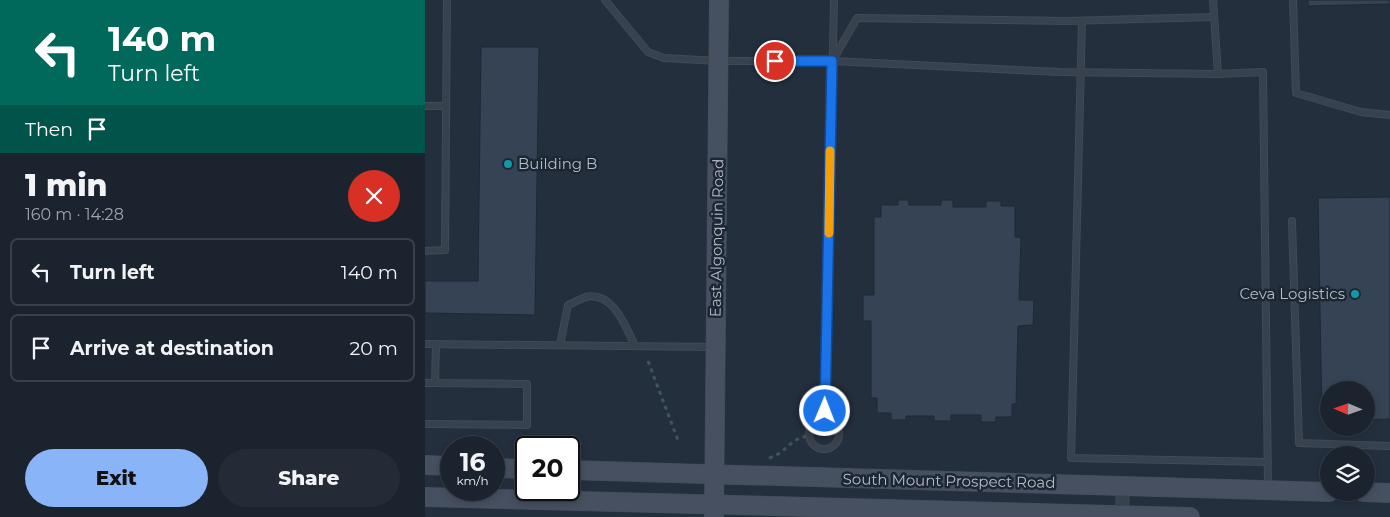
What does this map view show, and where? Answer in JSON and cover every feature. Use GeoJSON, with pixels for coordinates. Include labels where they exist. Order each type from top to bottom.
{"type":"FeatureCollection","features":[{"type":"Feature","properties":{"kind":"main road","name":"East Algonquin Road"},"geometry":{"type":"LineString","coordinates":[[714,511],[719,0]]}},
{"type":"Feature","properties":{"kind":"main road"},"geometry":{"type":"LineString","coordinates":[[425,466],[440,466]]}},
{"type":"Feature","properties":{"kind":"main road","name":"South Mount Prospect Road"},"geometry":{"type":"LineString","coordinates":[[580,470],[714,476],[1320,492]]}},
{"type":"Feature","properties":{"kind":"main road"},"geometry":{"type":"LineString","coordinates":[[1375,492],[1390,493]]}},
{"type":"Feature","properties":{"kind":"main road","name":"South Mount Prospect Road"},"geometry":{"type":"LineString","coordinates":[[425,497],[714,511],[1190,517]]}},
{"type":"Feature","properties":{"kind":"street"},"geometry":{"type":"LineString","coordinates":[[1122,516],[1123,486]]}},
{"type":"Feature","properties":{"kind":"lane"},"geometry":{"type":"LineString","coordinates":[[425,250],[445,250],[447,0]]}},
{"type":"Feature","properties":{"kind":"lane"},"geometry":{"type":"LineString","coordinates":[[605,0],[648,52],[664,58],[719,61],[832,61],[1081,72],[1218,74],[1263,72],[1268,490]]}},
{"type":"Feature","properties":{"kind":"lane"},"geometry":{"type":"LineString","coordinates":[[825,419],[834,0]]}},
{"type":"Feature","properties":{"kind":"lane"},"geometry":{"type":"LineString","coordinates":[[1213,0],[1218,74]]}},
{"type":"Feature","properties":{"kind":"lane"},"geometry":{"type":"LineString","coordinates":[[1293,0],[1296,93],[1361,112],[1390,115]]}},
{"type":"Feature","properties":{"kind":"lane"},"geometry":{"type":"LineString","coordinates":[[832,61],[857,18],[1082,21],[1214,17]]}},
{"type":"Feature","properties":{"kind":"lane"},"geometry":{"type":"LineString","coordinates":[[1082,21],[1071,458],[1267,462]]}},
{"type":"Feature","properties":{"kind":"lane"},"geometry":{"type":"LineString","coordinates":[[425,106],[446,106]]}},
{"type":"Feature","properties":{"kind":"lane"},"geometry":{"type":"LineString","coordinates":[[1292,221],[1299,443],[1390,446]]}},
{"type":"Feature","properties":{"kind":"lane"},"geometry":{"type":"LineString","coordinates":[[560,345],[568,305],[587,297],[603,299],[614,307],[624,322],[635,346]]}},
{"type":"Feature","properties":{"kind":"lane"},"geometry":{"type":"LineString","coordinates":[[425,344],[716,347]]}},
{"type":"Feature","properties":{"kind":"lane"},"geometry":{"type":"LineString","coordinates":[[435,383],[436,344]]}},
{"type":"Feature","properties":{"kind":"lane"},"geometry":{"type":"LineString","coordinates":[[425,383],[527,384],[527,425],[425,424]]}},
{"type":"Feature","properties":{"kind":"lane"},"geometry":{"type":"LineString","coordinates":[[825,419],[835,423],[837,428],[838,438],[833,447],[823,450],[810,441],[809,436],[810,427],[825,419]]}},
{"type":"Feature","properties":{"kind":"path"},"geometry":{"type":"LineString","coordinates":[[648,361],[679,443]]}},
{"type":"Feature","properties":{"kind":"path"},"geometry":{"type":"LineString","coordinates":[[763,457],[771,458],[782,452],[798,437],[809,436]]}},
{"type":"Feature","properties":{"kind":"building"},"geometry":{"type":"Polygon","coordinates":[[[1308,0],[1390,0],[1390,4],[1308,6],[1308,0]]]}},
{"type":"Feature","properties":{"kind":"building","name":"Building B"},"geometry":{"type":"Polygon","coordinates":[[[481,47],[539,47],[535,315],[425,313],[425,281],[478,281],[481,47]]]}},
{"type":"Feature","properties":{"kind":"building","name":"Ceva Logistics"},"geometry":{"type":"Polygon","coordinates":[[[1390,197],[1390,419],[1375,420],[1375,381],[1321,381],[1318,198],[1390,197]]]}},
{"type":"Feature","properties":{"kind":"building"},"geometry":{"type":"Polygon","coordinates":[[[898,200],[908,200],[909,205],[941,205],[941,200],[953,200],[953,207],[986,207],[986,201],[1001,201],[1001,206],[1015,206],[1015,237],[1021,238],[1019,300],[1034,300],[1033,325],[1018,326],[1016,404],[1012,404],[1012,417],[996,417],[996,422],[981,422],[981,415],[951,415],[951,421],[934,421],[934,416],[906,416],[906,420],[891,420],[891,413],[877,413],[877,398],[871,398],[871,321],[863,321],[863,295],[874,295],[874,217],[881,217],[881,205],[898,205],[898,200]]]}},
{"type":"Feature","properties":{"kind":"slow traffic"},"geometry":{"type":"LineString","coordinates":[[829,233],[830,151]]}},
{"type":"Feature","properties":{"kind":"place","name":"Building B"},"geometry":{"type":"Point","coordinates":[508,164]}},
{"type":"Feature","properties":{"kind":"place","name":"Ceva Logistics"},"geometry":{"type":"Point","coordinates":[1355,294]}},
{"type":"Feature","properties":{"kind":"route"},"geometry":{"type":"LineString","coordinates":[[775,61],[832,61],[825,411]]}}]}
